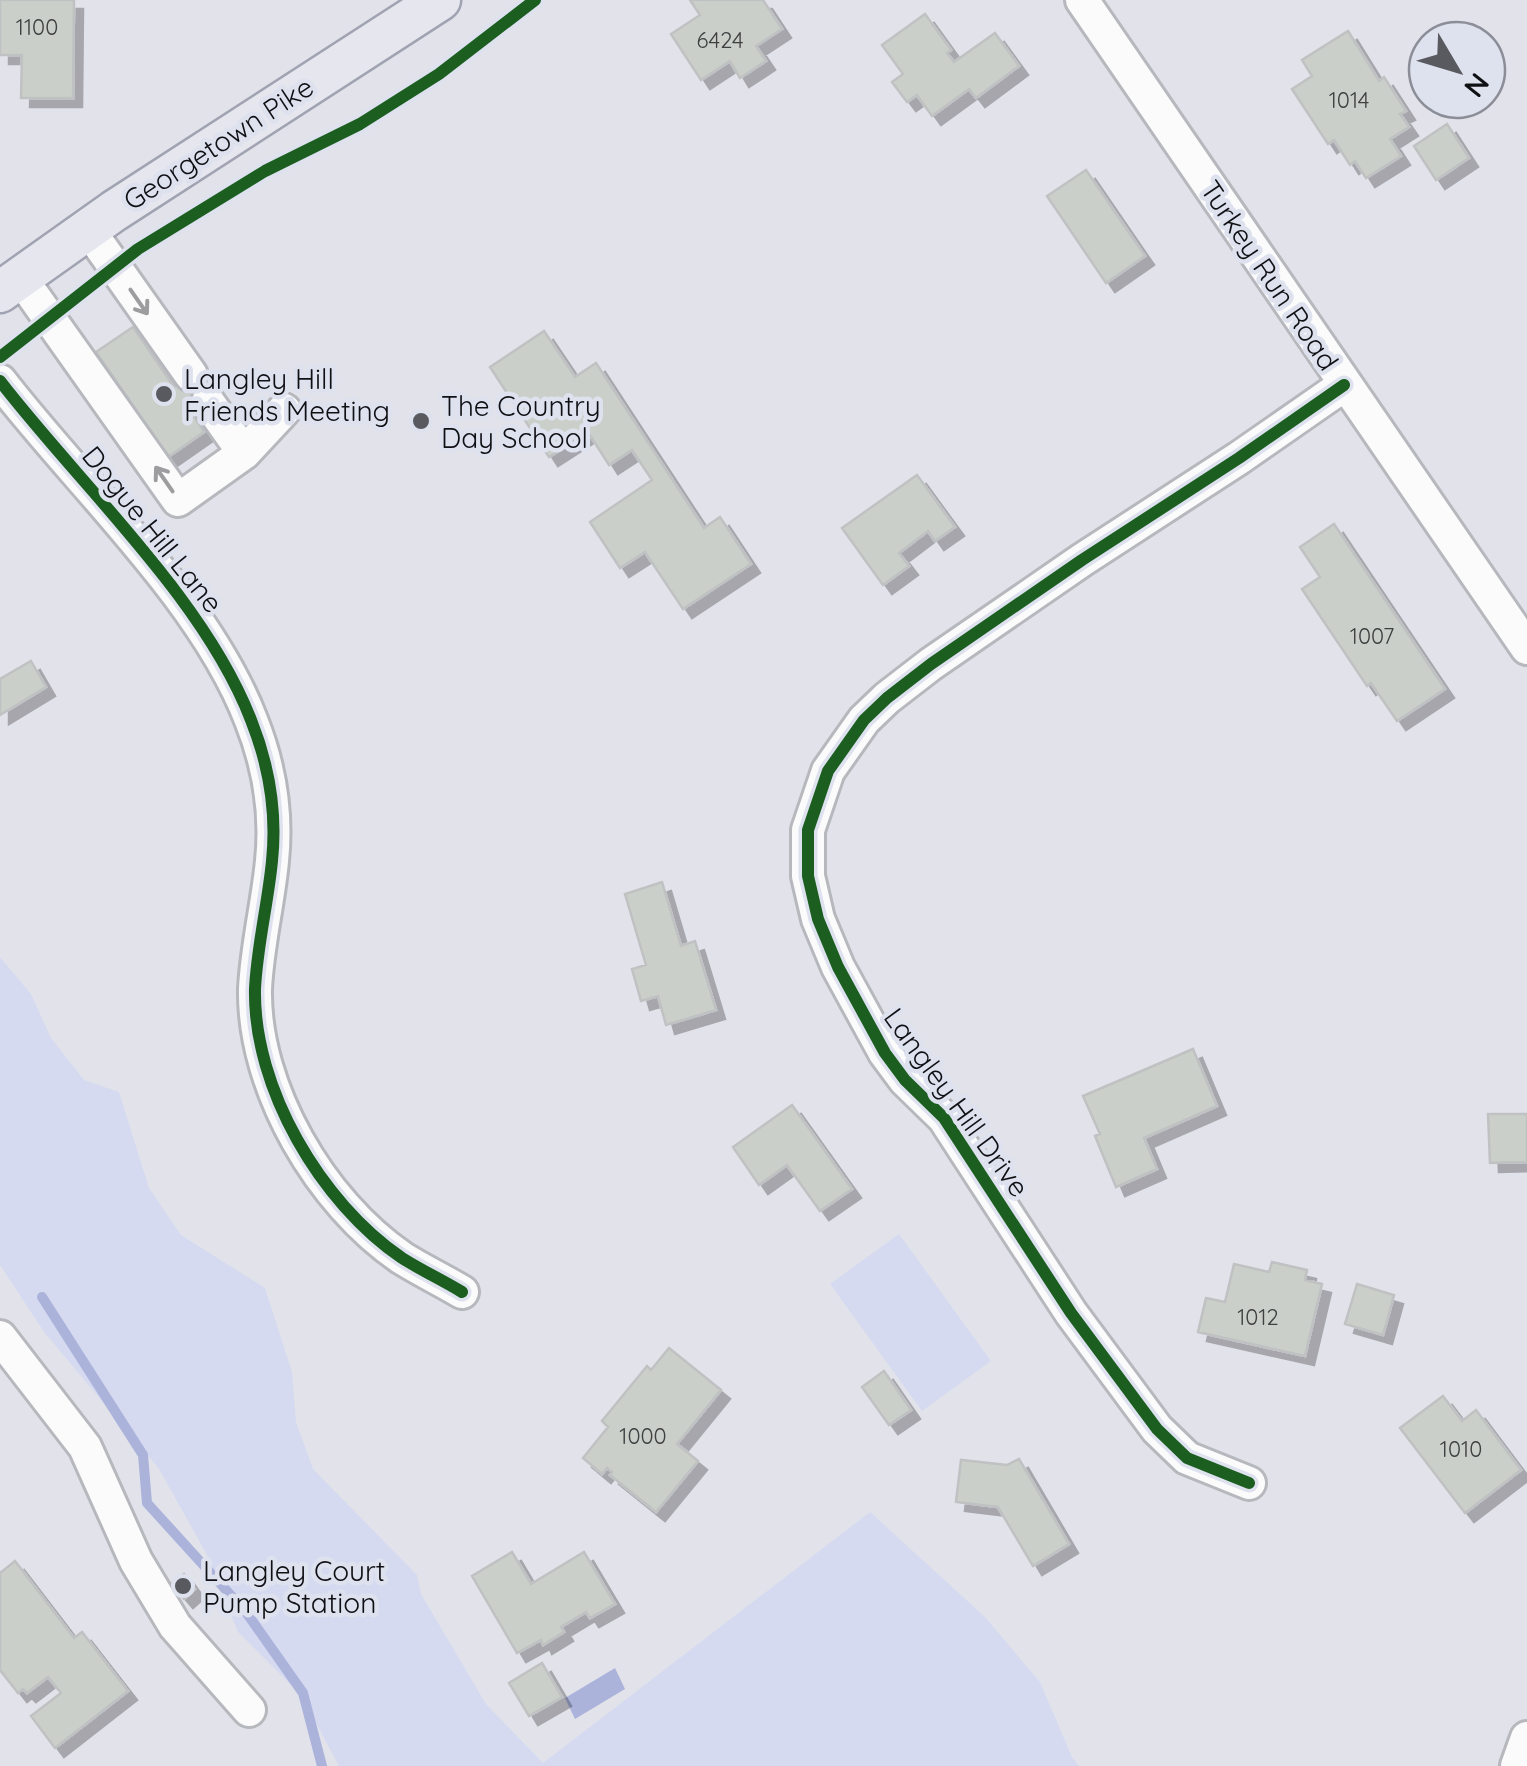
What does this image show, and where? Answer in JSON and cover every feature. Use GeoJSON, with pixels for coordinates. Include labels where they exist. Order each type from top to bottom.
{"type":"FeatureCollection","features":[{"type":"Feature","properties":{"kind":"main road","name":"Georgetown Pike"},"geometry":{"type":"LineString","coordinates":[[10,284],[440,0]]}},
{"type":"Feature","properties":{"kind":"street","name":"Turkey Run Road"},"geometry":{"type":"LineString","coordinates":[[1082,0],[1527,648]]}},
{"type":"Feature","properties":{"kind":"street"},"geometry":{"type":"LineString","coordinates":[[88,229],[244,453]]}},
{"type":"Feature","properties":{"kind":"street"},"geometry":{"type":"LineString","coordinates":[[10,284],[178,500],[244,453],[284,410]]}},
{"type":"Feature","properties":{"kind":"street","name":"Dogue Hill Lane"},"geometry":{"type":"LineString","coordinates":[[0,381],[171,588],[212,644],[250,717],[266,764],[273,809],[273,857],[255,986],[256,1012],[263,1058],[300,1146],[364,1226],[401,1257],[462,1292]]}},
{"type":"Feature","properties":{"kind":"street","name":"Langley Hill Drive"},"geometry":{"type":"LineString","coordinates":[[1249,1484],[1187,1458],[1157,1429],[1072,1314],[944,1118],[885,1054],[838,967],[818,919],[808,876],[808,830],[828,771],[864,720],[887,698],[1067,570],[1344,385]]}},
{"type":"Feature","properties":{"kind":"street"},"geometry":{"type":"LineString","coordinates":[[0,1337],[85,1447],[136,1561],[175,1626],[249,1710]]}},
{"type":"Feature","properties":{"kind":"street"},"geometry":{"type":"LineString","coordinates":[[1517,1766],[1527,1738]]}},
{"type":"Feature","properties":{"kind":"shaded area"},"geometry":{"type":"Polygon","coordinates":[[[0,957],[31,994],[51,1038],[84,1080],[119,1092],[149,1188],[181,1235],[265,1288],[292,1372],[296,1422],[313,1469],[417,1575],[421,1594],[486,1704],[543,1763],[870,1512],[985,1617],[1040,1682],[1079,1766],[339,1766],[301,1695],[238,1632],[206,1553],[159,1469],[44,1332],[0,1265],[0,957]]]}},
{"type":"Feature","properties":{"kind":"shaded area"},"geometry":{"type":"Polygon","coordinates":[[[899,1234],[991,1361],[922,1411],[830,1284],[899,1234]]]}},
{"type":"Feature","properties":{"kind":"water"},"geometry":{"type":"Polygon","coordinates":[[[615,1668],[625,1689],[575,1719],[565,1698],[615,1668]]]}},
{"type":"Feature","properties":{"kind":"building"},"geometry":{"type":"Polygon","coordinates":[[[0,0],[74,0],[73,98],[21,98],[22,55],[0,55],[0,0]]]}},
{"type":"Feature","properties":{"kind":"building"},"geometry":{"type":"Polygon","coordinates":[[[690,0],[763,0],[782,29],[756,46],[766,61],[740,78],[730,61],[701,80],[671,34],[700,15],[690,0]]]}},
{"type":"Feature","properties":{"kind":"building"},"geometry":{"type":"Polygon","coordinates":[[[925,14],[951,50],[947,53],[954,62],[995,33],[1019,66],[976,98],[969,89],[932,116],[917,95],[907,102],[892,82],[903,74],[882,45],[925,14]]]}},
{"type":"Feature","properties":{"kind":"building"},"geometry":{"type":"Polygon","coordinates":[[[1348,31],[1379,81],[1384,77],[1406,111],[1400,114],[1409,127],[1390,139],[1401,156],[1366,178],[1355,161],[1350,165],[1334,140],[1328,144],[1292,89],[1312,76],[1302,60],[1348,31]]]}},
{"type":"Feature","properties":{"kind":"building"},"geometry":{"type":"Polygon","coordinates":[[[1447,124],[1469,158],[1436,180],[1414,146],[1447,124]]]}},
{"type":"Feature","properties":{"kind":"building"},"geometry":{"type":"Polygon","coordinates":[[[1086,170],[1145,256],[1106,283],[1047,196],[1086,170]]]}},
{"type":"Feature","properties":{"kind":"building","name":"Langley Hill Friends Meeting"},"geometry":{"type":"Polygon","coordinates":[[[133,327],[174,387],[191,375],[208,402],[192,413],[204,432],[168,457],[96,352],[133,327]]]}},
{"type":"Feature","properties":{"kind":"building"},"geometry":{"type":"Polygon","coordinates":[[[544,331],[575,377],[596,363],[704,528],[720,517],[751,564],[683,609],[645,552],[620,568],[590,522],[652,480],[632,450],[609,465],[588,432],[549,457],[490,367],[544,331]]]}},
{"type":"Feature","properties":{"kind":"building"},"geometry":{"type":"Polygon","coordinates":[[[917,475],[955,527],[935,541],[928,531],[899,553],[909,566],[883,585],[842,528],[917,475]]]}},
{"type":"Feature","properties":{"kind":"building"},"geometry":{"type":"Polygon","coordinates":[[[1334,524],[1445,689],[1397,721],[1371,683],[1367,686],[1302,589],[1320,577],[1300,547],[1334,524]]]}},
{"type":"Feature","properties":{"kind":"building"},"geometry":{"type":"Polygon","coordinates":[[[31,661],[46,687],[0,715],[0,679],[31,661]]]}},
{"type":"Feature","properties":{"kind":"building"},"geometry":{"type":"Polygon","coordinates":[[[662,882],[681,946],[695,941],[716,1010],[666,1025],[658,996],[641,1001],[632,969],[646,965],[625,894],[662,882]]]}},
{"type":"Feature","properties":{"kind":"building"},"geometry":{"type":"Polygon","coordinates":[[[1193,1049],[1217,1106],[1144,1138],[1157,1169],[1116,1187],[1095,1136],[1100,1134],[1083,1096],[1193,1049]]]}},
{"type":"Feature","properties":{"kind":"building"},"geometry":{"type":"Polygon","coordinates":[[[792,1105],[852,1189],[820,1211],[787,1165],[759,1185],[733,1147],[792,1105]]]}},
{"type":"Feature","properties":{"kind":"building"},"geometry":{"type":"Polygon","coordinates":[[[1488,1114],[1527,1114],[1527,1162],[1490,1163],[1488,1114]]]}},
{"type":"Feature","properties":{"kind":"building"},"geometry":{"type":"Polygon","coordinates":[[[1272,1262],[1307,1270],[1305,1280],[1322,1284],[1305,1356],[1198,1332],[1206,1298],[1225,1302],[1234,1264],[1269,1272],[1272,1262]]]}},
{"type":"Feature","properties":{"kind":"building"},"geometry":{"type":"Polygon","coordinates":[[[1357,1284],[1394,1295],[1383,1335],[1345,1324],[1357,1284]]]}},
{"type":"Feature","properties":{"kind":"building"},"geometry":{"type":"Polygon","coordinates":[[[669,1348],[721,1390],[677,1444],[698,1461],[656,1512],[610,1475],[612,1472],[607,1468],[602,1474],[583,1458],[608,1427],[602,1421],[647,1366],[651,1370],[669,1348]]]}},
{"type":"Feature","properties":{"kind":"building"},"geometry":{"type":"Polygon","coordinates":[[[884,1371],[911,1410],[889,1425],[862,1387],[884,1371]]]}},
{"type":"Feature","properties":{"kind":"building"},"geometry":{"type":"Polygon","coordinates":[[[1443,1396],[1462,1421],[1476,1410],[1521,1470],[1465,1513],[1400,1428],[1443,1396]]]}},
{"type":"Feature","properties":{"kind":"building"},"geometry":{"type":"Polygon","coordinates":[[[1019,1459],[1069,1544],[1033,1566],[998,1507],[956,1502],[961,1460],[1007,1465],[1019,1459]]]}},
{"type":"Feature","properties":{"kind":"building"},"geometry":{"type":"Polygon","coordinates":[[[512,1552],[531,1584],[584,1552],[615,1604],[590,1618],[586,1612],[561,1627],[564,1632],[543,1645],[541,1640],[517,1653],[472,1576],[512,1552]]]}},
{"type":"Feature","properties":{"kind":"building"},"geometry":{"type":"Polygon","coordinates":[[[15,1561],[74,1638],[82,1632],[128,1691],[55,1748],[31,1716],[61,1693],[48,1677],[27,1693],[23,1689],[18,1693],[0,1670],[0,1573],[15,1561]]]}},
{"type":"Feature","properties":{"kind":"building","name":"Langley Court Pump Station"},"geometry":{"type":"Polygon","coordinates":[[[184,1574],[195,1589],[184,1599],[171,1584],[184,1574]]]}},
{"type":"Feature","properties":{"kind":"building"},"geometry":{"type":"Polygon","coordinates":[[[542,1663],[562,1697],[529,1716],[509,1683],[542,1663]]]}},
{"type":"Feature","properties":{"kind":"waterway"},"geometry":{"type":"LineString","coordinates":[[42,1297],[143,1455],[147,1503],[246,1612],[303,1693],[322,1766]]}},
{"type":"Feature","properties":{"kind":"cycle path"},"geometry":{"type":"LineString","coordinates":[[0,357],[138,249],[265,171],[360,124],[439,74],[535,0]]}},
{"type":"Feature","properties":{"kind":"cycle path"},"geometry":{"type":"LineString","coordinates":[[0,381],[172,587],[230,675],[251,720],[267,772],[273,825],[256,973],[257,1027],[279,1103],[297,1140],[319,1175],[372,1235],[402,1258],[462,1292]]}},
{"type":"Feature","properties":{"kind":"cycle path"},"geometry":{"type":"LineString","coordinates":[[1249,1483],[1187,1458],[1157,1429],[1071,1313],[944,1118],[905,1080],[885,1053],[838,967],[818,919],[808,876],[808,830],[828,771],[864,720],[887,698],[1082,560],[1344,385]]}},
{"type":"Feature","properties":{"kind":"place","name":"Langley Hill Friends Meeting"},"geometry":{"type":"Point","coordinates":[164,394]}},
{"type":"Feature","properties":{"kind":"place","name":"The Country Day School"},"geometry":{"type":"Point","coordinates":[421,421]}},
{"type":"Feature","properties":{"kind":"place","name":"Langley Court Pump Station"},"geometry":{"type":"Point","coordinates":[183,1586]}}]}
